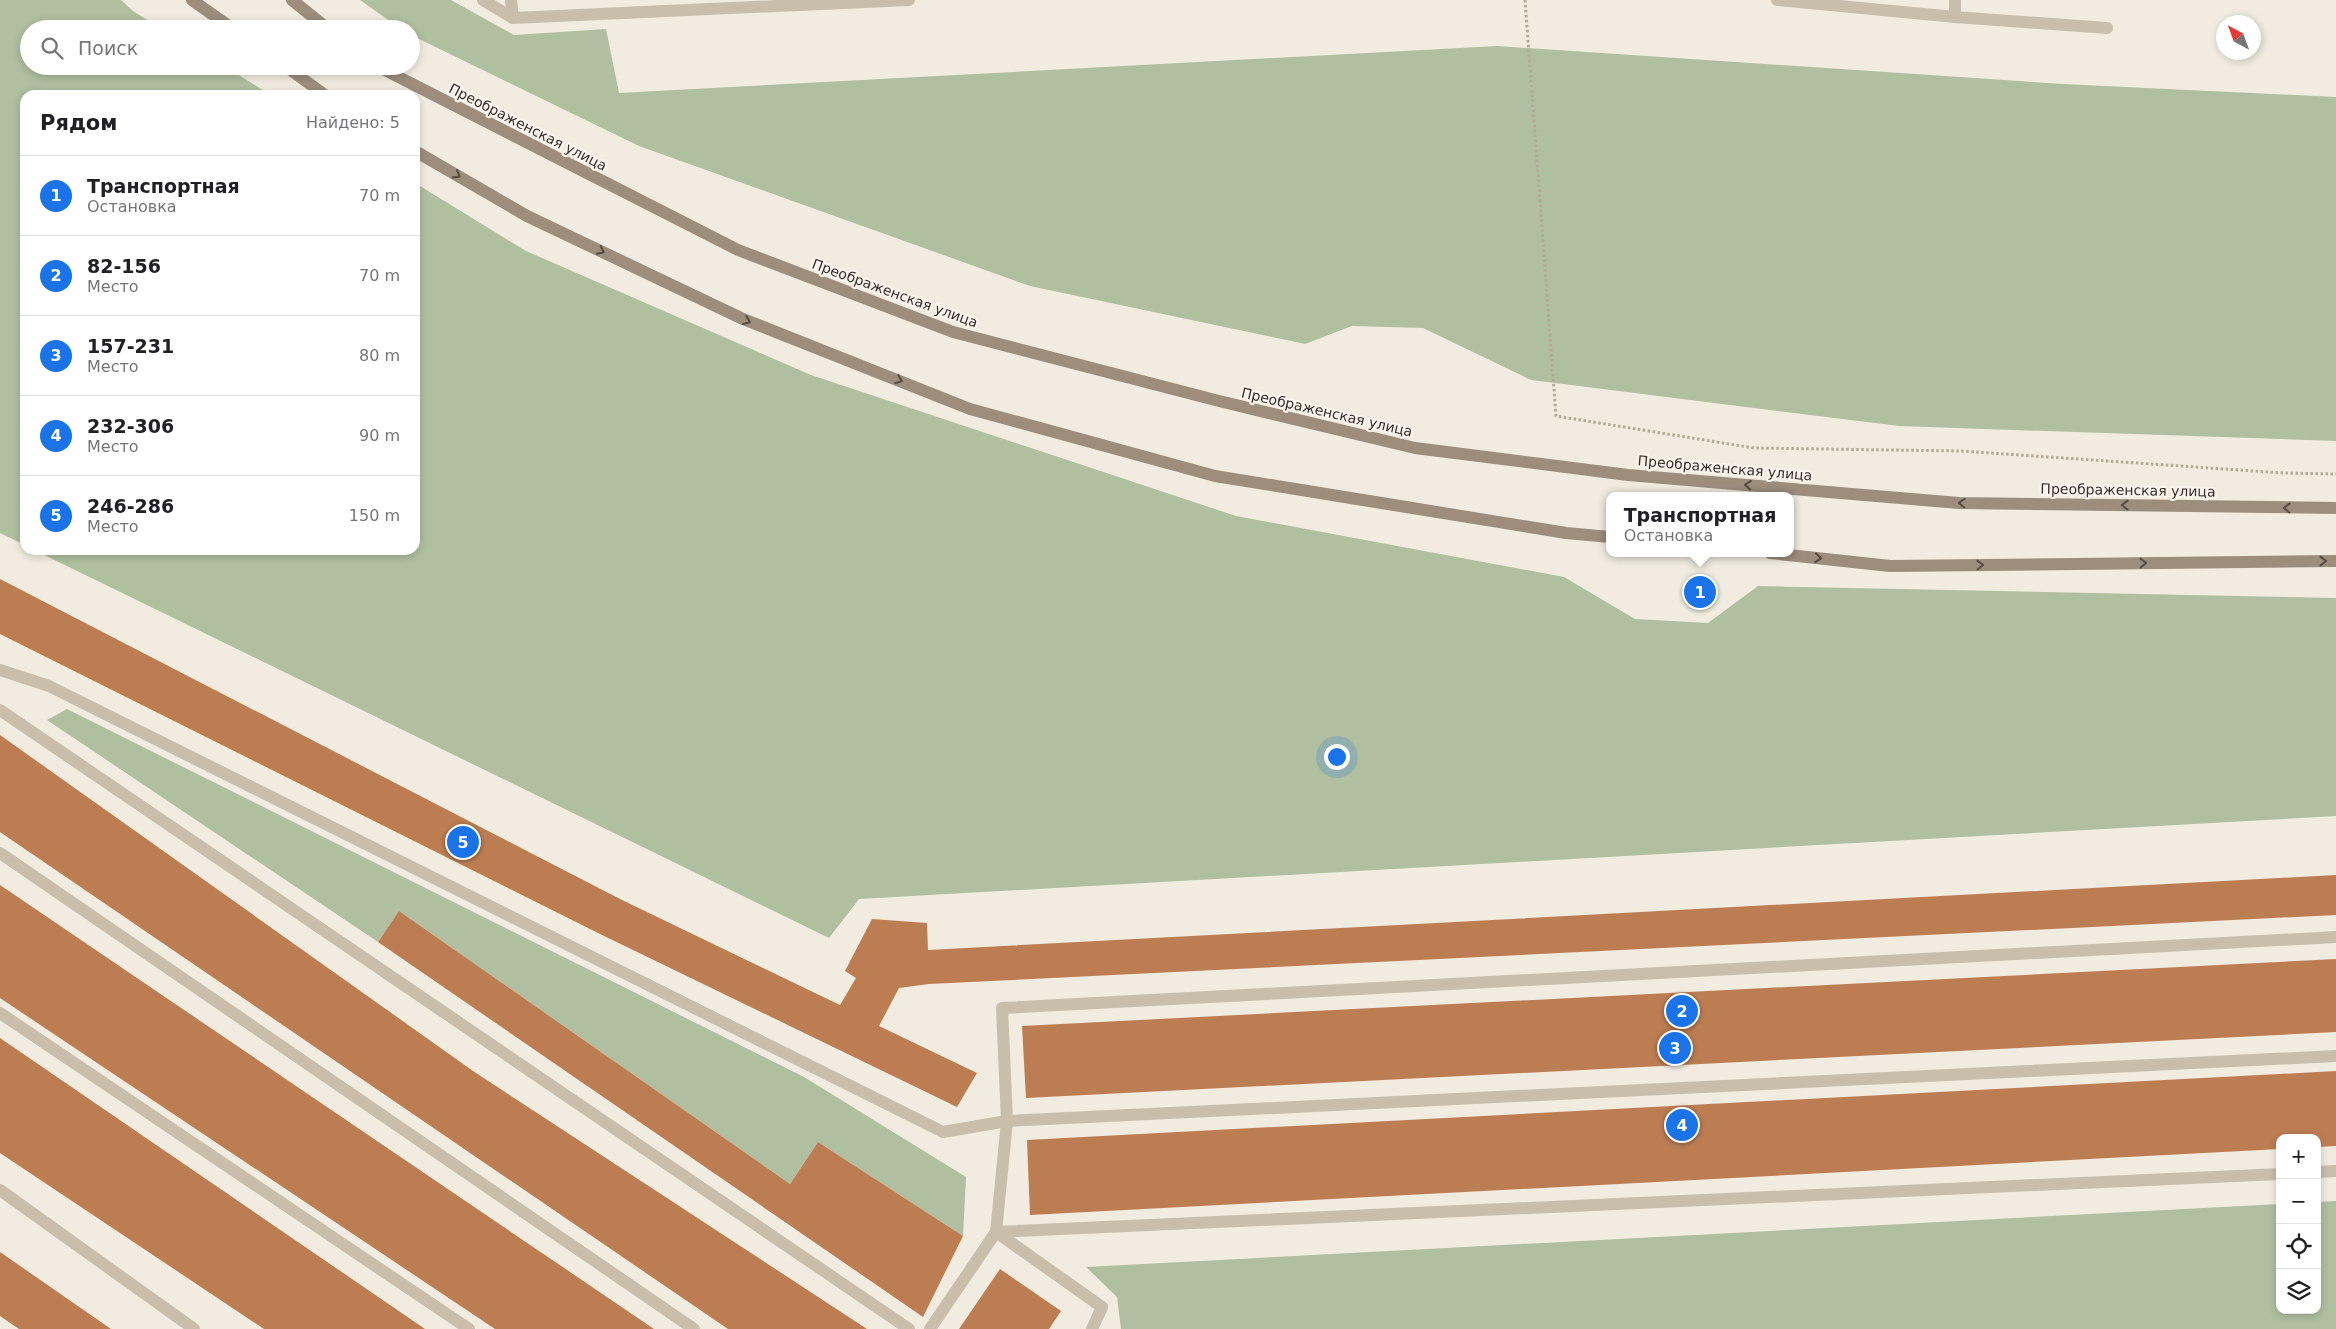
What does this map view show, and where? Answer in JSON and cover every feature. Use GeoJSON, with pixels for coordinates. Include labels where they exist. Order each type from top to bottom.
{"type":"FeatureCollection","features":[{"type":"Feature","properties":{"kind":"main road"},"geometry":{"type":"LineString","coordinates":[[192,0],[220,20]]}},
{"type":"Feature","properties":{"kind":"main road"},"geometry":{"type":"LineString","coordinates":[[292,0],[317,20]]}},
{"type":"Feature","properties":{"kind":"main road"},"geometry":{"type":"LineString","coordinates":[[298,75],[319,90]]}},
{"type":"Feature","properties":{"kind":"main road","name":"Преображенская улица"},"geometry":{"type":"LineString","coordinates":[[395,75],[738,250],[952,332],[1210,399],[1416,448],[1628,475],[1960,503],[2336,508]]}},
{"type":"Feature","properties":{"kind":"main road"},"geometry":{"type":"LineString","coordinates":[[420,154],[527,216],[743,319],[970,409],[1216,476],[1566,532],[1606,537]]}},
{"type":"Feature","properties":{"kind":"main road"},"geometry":{"type":"LineString","coordinates":[[1794,556],[1890,566],[2336,561]]}},
{"type":"Feature","properties":{"kind":"street"},"geometry":{"type":"LineString","coordinates":[[484,0],[513,18],[909,0]]}},
{"type":"Feature","properties":{"kind":"street"},"geometry":{"type":"LineString","coordinates":[[511,0],[513,18]]}},
{"type":"Feature","properties":{"kind":"street"},"geometry":{"type":"LineString","coordinates":[[1777,0],[1955,17],[2107,28]]}},
{"type":"Feature","properties":{"kind":"street"},"geometry":{"type":"LineString","coordinates":[[1955,17],[1956,0]]}},
{"type":"Feature","properties":{"kind":"street"},"geometry":{"type":"LineString","coordinates":[[0,670],[49,686],[943,1132],[1007,1121],[2336,1056]]}},
{"type":"Feature","properties":{"kind":"street"},"geometry":{"type":"LineString","coordinates":[[0,710],[909,1329]]}},
{"type":"Feature","properties":{"kind":"street"},"geometry":{"type":"LineString","coordinates":[[0,853],[694,1329]]}},
{"type":"Feature","properties":{"kind":"street"},"geometry":{"type":"LineString","coordinates":[[930,1329],[996,1232],[1007,1121],[1002,1008],[2336,937]]}},
{"type":"Feature","properties":{"kind":"street"},"geometry":{"type":"LineString","coordinates":[[0,1012],[469,1329]]}},
{"type":"Feature","properties":{"kind":"street"},"geometry":{"type":"LineString","coordinates":[[2321,1172],[2336,1171]]}},
{"type":"Feature","properties":{"kind":"street"},"geometry":{"type":"LineString","coordinates":[[996,1232],[2276,1174]]}},
{"type":"Feature","properties":{"kind":"street"},"geometry":{"type":"LineString","coordinates":[[0,1190],[194,1329]]}},
{"type":"Feature","properties":{"kind":"street"},"geometry":{"type":"LineString","coordinates":[[996,1232],[1102,1307],[1092,1329]]}},
{"type":"Feature","properties":{"kind":"path"},"geometry":{"type":"LineString","coordinates":[[1525,0],[1556,416],[1754,448],[1961,451],[2284,473],[2336,474]]}},
{"type":"Feature","properties":{"kind":"green space"},"geometry":{"type":"Polygon","coordinates":[[[0,0],[121,0],[133,11],[148,20],[20,20],[20,75],[239,75],[263,90],[20,90],[20,543],[0,533],[0,0]]]}},
{"type":"Feature","properties":{"kind":"green space"},"geometry":{"type":"Polygon","coordinates":[[[360,0],[451,0],[514,35],[606,29],[619,93],[1497,46],[2063,84],[2336,97],[2336,441],[1899,426],[1531,380],[1423,328],[1352,326],[1305,344],[1030,286],[639,146],[420,39],[420,20],[388,20],[360,0]]]}},
{"type":"Feature","properties":{"kind":"green space"},"geometry":{"type":"Polygon","coordinates":[[[420,186],[526,251],[811,375],[1236,516],[1564,577],[1635,619],[1708,623],[1758,586],[2336,598],[2336,816],[859,899],[829,938],[44,555],[420,555],[420,186]]]}},
{"type":"Feature","properties":{"kind":"green space"},"geometry":{"type":"Polygon","coordinates":[[[67,709],[804,1077],[966,1177],[963,1236],[818,1142],[790,1184],[399,911],[378,942],[47,720],[67,709]]]}},
{"type":"Feature","properties":{"kind":"green space"},"geometry":{"type":"Polygon","coordinates":[[[2336,1201],[2336,1329],[1121,1329],[1117,1297],[1086,1267],[2276,1204],[2276,1314],[2321,1314],[2321,1202],[2336,1201]]]}},
{"type":"Feature","properties":{"kind":"building"},"geometry":{"type":"Polygon","coordinates":[[[0,579],[620,899],[840,1005],[856,978],[845,971],[872,919],[927,923],[928,950],[2336,875],[2336,915],[929,984],[899,988],[879,1026],[977,1073],[957,1107],[598,933],[0,634],[0,579]]]}},
{"type":"Feature","properties":{"kind":"building"},"geometry":{"type":"Polygon","coordinates":[[[0,735],[473,1071],[867,1329],[728,1329],[0,832],[0,735]]]}},
{"type":"Feature","properties":{"kind":"building"},"geometry":{"type":"Polygon","coordinates":[[[0,885],[654,1329],[495,1329],[0,998],[0,885]]]}},
{"type":"Feature","properties":{"kind":"building"},"geometry":{"type":"Polygon","coordinates":[[[399,911],[790,1184],[818,1142],[963,1236],[923,1317],[378,942],[399,911]]]}},
{"type":"Feature","properties":{"kind":"building"},"geometry":{"type":"Polygon","coordinates":[[[2336,959],[2336,1032],[1026,1098],[1022,1026],[2336,959]]]}},
{"type":"Feature","properties":{"kind":"building"},"geometry":{"type":"Polygon","coordinates":[[[0,1038],[425,1329],[264,1329],[0,1153],[0,1038]]]}},
{"type":"Feature","properties":{"kind":"building"},"geometry":{"type":"Polygon","coordinates":[[[2336,1071],[2336,1146],[2321,1147],[2321,1134],[2276,1134],[2276,1149],[1030,1215],[1027,1140],[2336,1071]]]}},
{"type":"Feature","properties":{"kind":"building"},"geometry":{"type":"Polygon","coordinates":[[[0,1252],[111,1329],[19,1329],[0,1316],[0,1252]]]}},
{"type":"Feature","properties":{"kind":"building"},"geometry":{"type":"Polygon","coordinates":[[[1000,1269],[1061,1311],[1049,1329],[959,1329],[1000,1269]]]}},
{"type":"Feature","properties":{"kind":"place","name":"Транспортная"},"geometry":{"type":"Point","coordinates":[1700,592]}},
{"type":"Feature","properties":{"kind":"place","name":"246-286"},"geometry":{"type":"Point","coordinates":[463,842]}},
{"type":"Feature","properties":{"kind":"place","name":"82-156"},"geometry":{"type":"Point","coordinates":[1682,1011]}},
{"type":"Feature","properties":{"kind":"place","name":"157-231"},"geometry":{"type":"Point","coordinates":[1675,1048]}},
{"type":"Feature","properties":{"kind":"place","name":"232-306"},"geometry":{"type":"Point","coordinates":[1682,1125]}}]}
